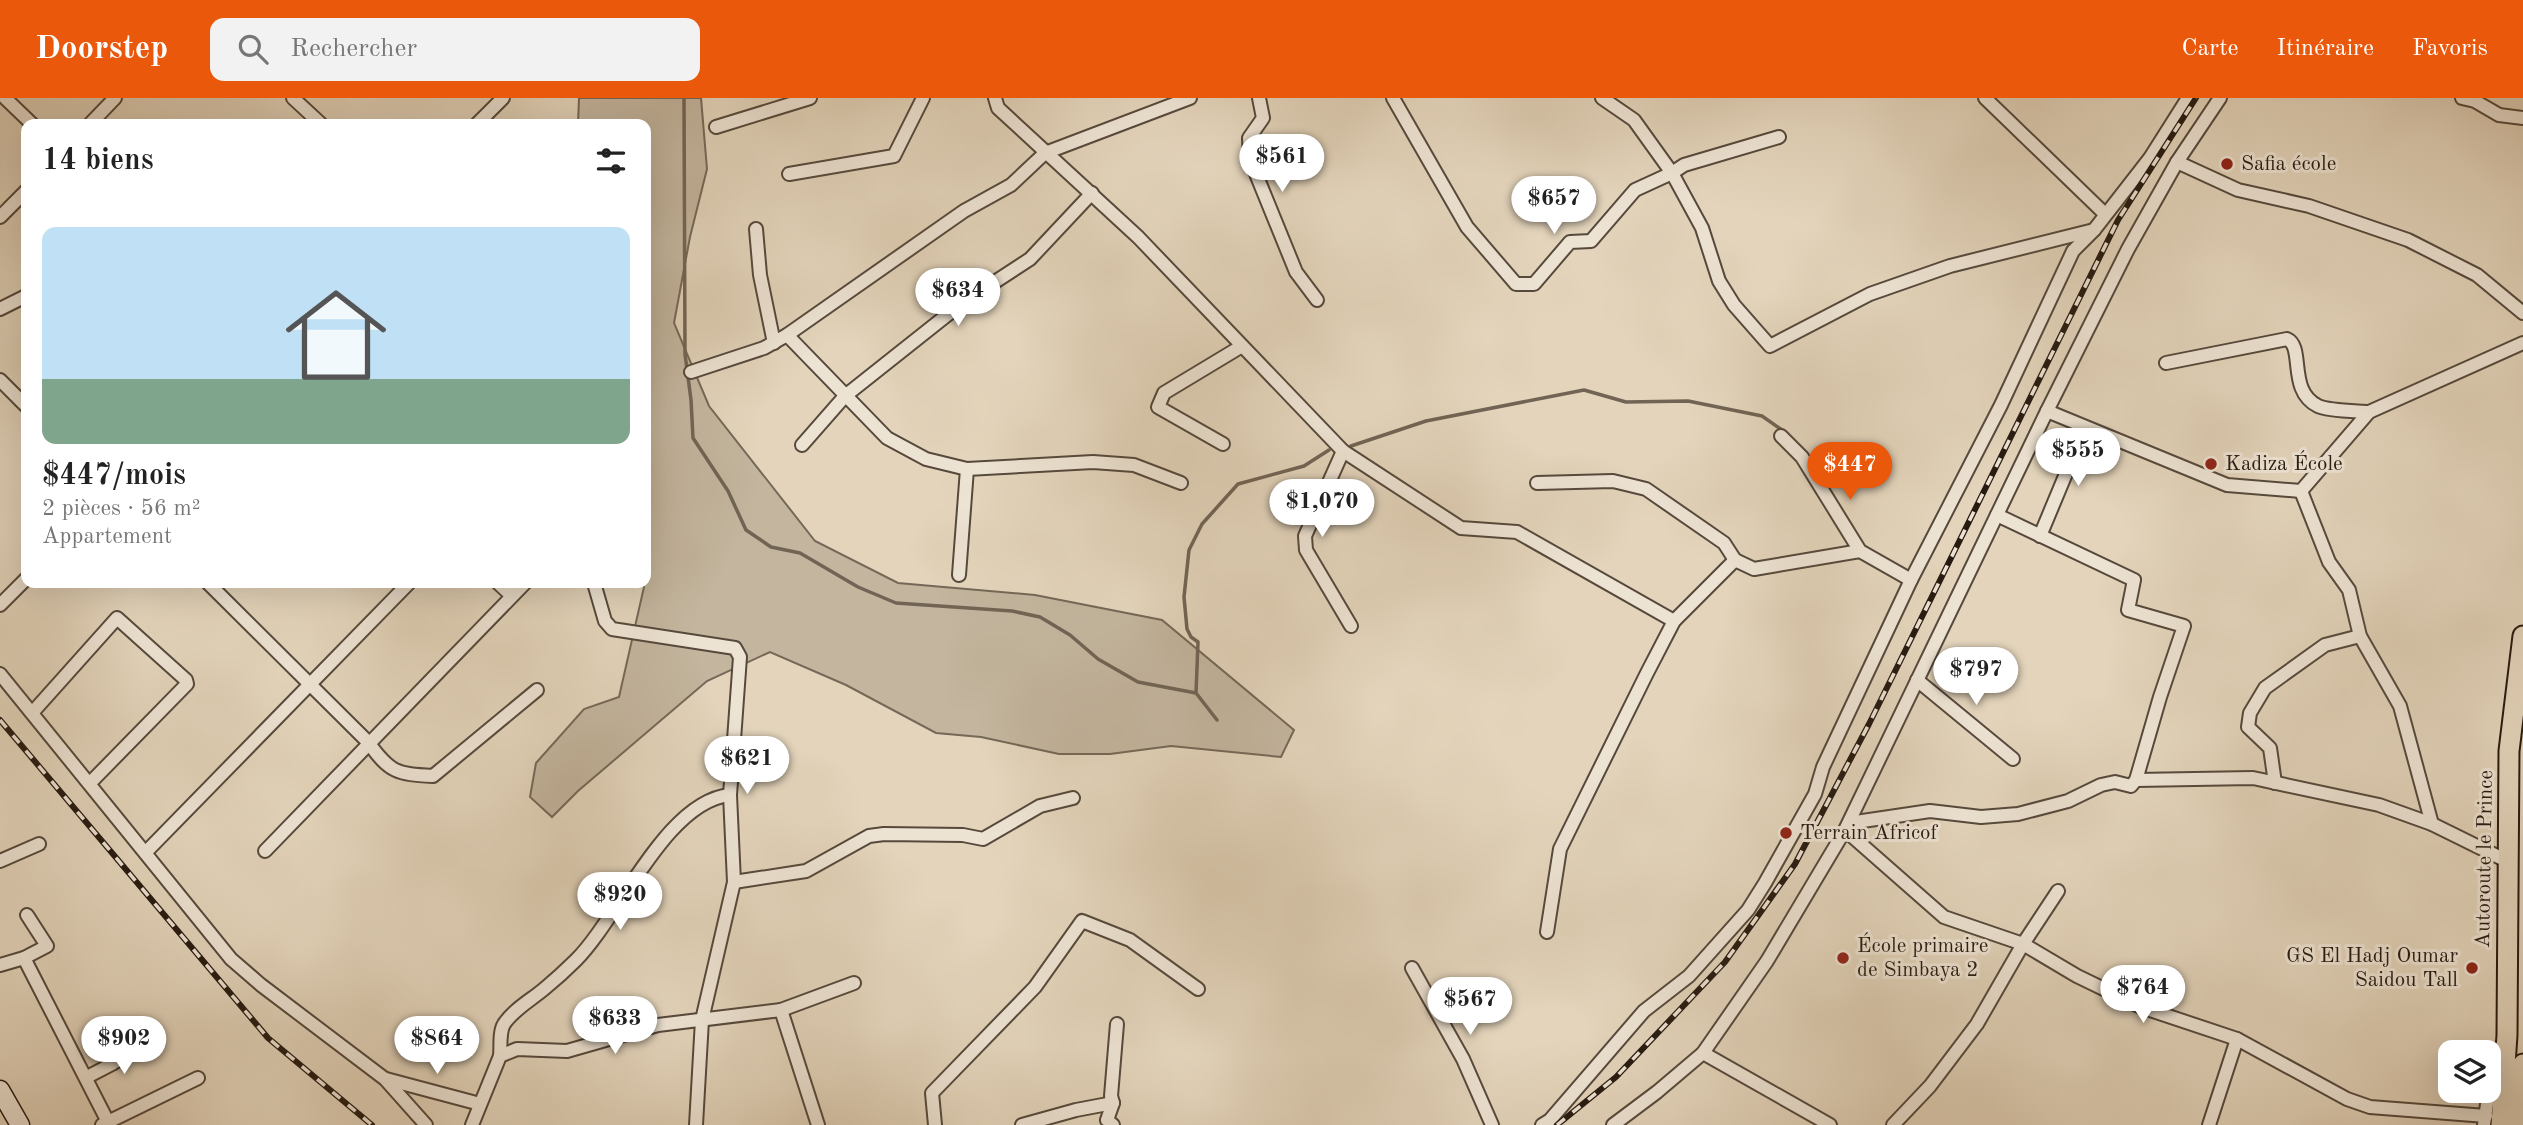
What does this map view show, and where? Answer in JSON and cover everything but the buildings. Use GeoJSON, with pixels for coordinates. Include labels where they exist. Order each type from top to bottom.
{"type":"FeatureCollection","features":[{"type":"Feature","properties":{"kind":"main road","name":"Autoroute le Prince"},"geometry":{"type":"LineString","coordinates":[[2490,1122],[2507,1035],[2509,751],[2523,636]]}},
{"type":"Feature","properties":{"kind":"main road"},"geometry":{"type":"LineString","coordinates":[[2517,1125],[2523,1064]]}},
{"type":"Feature","properties":{"kind":"street"},"geometry":{"type":"LineString","coordinates":[[5,98],[27,119]]}},
{"type":"Feature","properties":{"kind":"street"},"geometry":{"type":"LineString","coordinates":[[95,119],[115,98]]}},
{"type":"Feature","properties":{"kind":"street"},"geometry":{"type":"LineString","coordinates":[[482,119],[503,98]]}},
{"type":"Feature","properties":{"kind":"street"},"geometry":{"type":"LineString","coordinates":[[716,127],[810,98]]}},
{"type":"Feature","properties":{"kind":"street"},"geometry":{"type":"LineString","coordinates":[[789,174],[894,156],[923,98]]}},
{"type":"Feature","properties":{"kind":"street"},"geometry":{"type":"LineString","coordinates":[[995,98],[998,108],[1139,237],[1343,451],[1461,528],[1517,532],[1674,621]]}},
{"type":"Feature","properties":{"kind":"street"},"geometry":{"type":"LineString","coordinates":[[691,372],[764,348],[788,335],[964,211],[1011,185],[1045,153],[1190,98]]}},
{"type":"Feature","properties":{"kind":"street"},"geometry":{"type":"LineString","coordinates":[[1259,98],[1263,118],[1250,138],[1250,159],[1296,272],[1317,300]]}},
{"type":"Feature","properties":{"kind":"street"},"geometry":{"type":"LineString","coordinates":[[1393,98],[1466,226],[1516,284],[1534,284],[1570,242],[1591,241],[1634,190],[1684,165],[1779,137]]}},
{"type":"Feature","properties":{"kind":"street"},"geometry":{"type":"LineString","coordinates":[[1602,98],[1634,120],[1672,173],[1702,228],[1719,281],[1734,305],[1770,345],[1870,294],[1950,266],[2094,230]]}},
{"type":"Feature","properties":{"kind":"street"},"geometry":{"type":"LineString","coordinates":[[1542,1125],[1550,1120],[1644,1011],[1689,976],[1748,910],[1765,883],[1815,794],[1823,767],[1910,580],[2001,405],[2073,251],[2094,230],[2150,158],[2188,98]]}},
{"type":"Feature","properties":{"kind":"street"},"geometry":{"type":"LineString","coordinates":[[1613,1125],[1703,1054],[1767,961],[1847,826],[2128,249],[2177,162],[2220,98]]}},
{"type":"Feature","properties":{"kind":"street"},"geometry":{"type":"LineString","coordinates":[[2462,98],[2475,101],[2499,116],[2523,118]]}},
{"type":"Feature","properties":{"kind":"street"},"geometry":{"type":"LineString","coordinates":[[1989,99],[2105,214]]}},
{"type":"Feature","properties":{"kind":"street"},"geometry":{"type":"LineString","coordinates":[[300,100],[317,119]]}},
{"type":"Feature","properties":{"kind":"street"},"geometry":{"type":"LineString","coordinates":[[2177,162],[2238,190],[2309,206],[2408,240],[2477,275],[2523,313]]}},
{"type":"Feature","properties":{"kind":"street"},"geometry":{"type":"LineString","coordinates":[[802,445],[845,396],[961,304],[1030,259],[1092,193]]}},
{"type":"Feature","properties":{"kind":"street"},"geometry":{"type":"LineString","coordinates":[[0,218],[21,196]]}},
{"type":"Feature","properties":{"kind":"street"},"geometry":{"type":"LineString","coordinates":[[757,229],[760,275],[774,343]]}},
{"type":"Feature","properties":{"kind":"street"},"geometry":{"type":"LineString","coordinates":[[0,309],[21,298]]}},
{"type":"Feature","properties":{"kind":"street"},"geometry":{"type":"LineString","coordinates":[[788,335],[887,438],[926,459],[967,469],[1093,462],[1134,465],[1181,483]]}},
{"type":"Feature","properties":{"kind":"street"},"geometry":{"type":"LineString","coordinates":[[2166,363],[2287,339],[2293,341],[2297,348],[2296,371],[2303,391],[2318,406],[2369,412]]}},
{"type":"Feature","properties":{"kind":"street"},"geometry":{"type":"LineString","coordinates":[[2301,491],[2369,412],[2523,344]]}},
{"type":"Feature","properties":{"kind":"street"},"geometry":{"type":"LineString","coordinates":[[1223,444],[1158,407],[1164,393],[1242,346]]}},
{"type":"Feature","properties":{"kind":"street"},"geometry":{"type":"LineString","coordinates":[[0,380],[21,401]]}},
{"type":"Feature","properties":{"kind":"street"},"geometry":{"type":"LineString","coordinates":[[2047,411],[2227,485],[2301,491]]}},
{"type":"Feature","properties":{"kind":"street"},"geometry":{"type":"LineString","coordinates":[[2040,536],[2085,428]]}},
{"type":"Feature","properties":{"kind":"street"},"geometry":{"type":"LineString","coordinates":[[1781,436],[1802,457],[1860,551],[1910,580]]}},
{"type":"Feature","properties":{"kind":"street"},"geometry":{"type":"LineString","coordinates":[[1343,451],[1305,536],[1306,550],[1351,626]]}},
{"type":"Feature","properties":{"kind":"street"},"geometry":{"type":"LineString","coordinates":[[959,575],[967,469]]}},
{"type":"Feature","properties":{"kind":"street"},"geometry":{"type":"LineString","coordinates":[[1537,483],[1613,481],[1646,489],[1724,543],[1735,560],[1754,569],[1860,551]]}},
{"type":"Feature","properties":{"kind":"street"},"geometry":{"type":"LineString","coordinates":[[2301,491],[2329,562],[2349,590],[2360,636],[2400,706],[2432,824]]}},
{"type":"Feature","properties":{"kind":"street"},"geometry":{"type":"LineString","coordinates":[[1847,826],[1930,811],[1981,817],[2018,814],[2068,801],[2101,785],[2115,782],[2131,786],[2136,780],[2184,626],[2128,610],[2134,580],[1997,514]]}},
{"type":"Feature","properties":{"kind":"street"},"geometry":{"type":"LineString","coordinates":[[1547,932],[1560,849],[1674,621],[1735,560]]}},
{"type":"Feature","properties":{"kind":"street"},"geometry":{"type":"LineString","coordinates":[[0,605],[21,584]]}},
{"type":"Feature","properties":{"kind":"street"},"geometry":{"type":"LineString","coordinates":[[213,588],[368,742],[381,761],[401,774],[433,776],[537,690]]}},
{"type":"Feature","properties":{"kind":"street"},"geometry":{"type":"LineString","coordinates":[[146,852],[404,588]]}},
{"type":"Feature","properties":{"kind":"street"},"geometry":{"type":"LineString","coordinates":[[503,588],[512,596]]}},
{"type":"Feature","properties":{"kind":"street"},"geometry":{"type":"LineString","coordinates":[[265,851],[520,588]]}},
{"type":"Feature","properties":{"kind":"street"},"geometry":{"type":"LineString","coordinates":[[596,588],[606,621],[612,629],[735,648],[740,657],[730,795],[734,882],[702,1020],[696,1125]]}},
{"type":"Feature","properties":{"kind":"street"},"geometry":{"type":"LineString","coordinates":[[32,713],[117,618],[186,680],[187,684],[90,783]]}},
{"type":"Feature","properties":{"kind":"street"},"geometry":{"type":"LineString","coordinates":[[2275,783],[2270,748],[2248,727],[2250,713],[2265,688],[2325,645],[2360,636]]}},
{"type":"Feature","properties":{"kind":"street"},"geometry":{"type":"LineString","coordinates":[[0,674],[231,959],[385,1079],[426,1125]]}},
{"type":"Feature","properties":{"kind":"street"},"geometry":{"type":"LineString","coordinates":[[1917,680],[2013,759]]}},
{"type":"Feature","properties":{"kind":"street"},"geometry":{"type":"LineString","coordinates":[[2136,780],[2253,778],[2379,805],[2432,824],[2507,860]]}},
{"type":"Feature","properties":{"kind":"street"},"geometry":{"type":"LineString","coordinates":[[472,1125],[500,1056],[503,1026],[522,1005],[577,959],[603,929],[652,852],[699,806],[730,795]]}},
{"type":"Feature","properties":{"kind":"street"},"geometry":{"type":"LineString","coordinates":[[734,882],[806,871],[869,836],[963,835],[983,839],[1040,806],[1073,798]]}},
{"type":"Feature","properties":{"kind":"street"},"geometry":{"type":"LineString","coordinates":[[1847,826],[1944,917],[2023,944],[2077,976],[2141,1007],[2237,1039],[2347,1099],[2370,1107],[2490,1122]]}},
{"type":"Feature","properties":{"kind":"street"},"geometry":{"type":"LineString","coordinates":[[0,861],[38,844]]}},
{"type":"Feature","properties":{"kind":"street"},"geometry":{"type":"LineString","coordinates":[[1893,1125],[1930,1086],[1977,1024],[2023,944],[2058,891]]}},
{"type":"Feature","properties":{"kind":"street"},"geometry":{"type":"LineString","coordinates":[[0,965],[24,958],[47,946],[27,915]]}},
{"type":"Feature","properties":{"kind":"street"},"geometry":{"type":"LineString","coordinates":[[936,1125],[932,1093],[1035,987],[1082,921],[1130,940],[1198,989]]}},
{"type":"Feature","properties":{"kind":"street"},"geometry":{"type":"LineString","coordinates":[[24,958],[87,1077],[105,1123],[198,1077]]}},
{"type":"Feature","properties":{"kind":"street"},"geometry":{"type":"LineString","coordinates":[[1412,968],[1463,1059],[1492,1125]]}},
{"type":"Feature","properties":{"kind":"street"},"geometry":{"type":"LineString","coordinates":[[500,1056],[517,1049],[567,1051],[658,1025],[781,1010],[854,983]]}},
{"type":"Feature","properties":{"kind":"street"},"geometry":{"type":"LineString","coordinates":[[781,1010],[818,1125]]}},
{"type":"Feature","properties":{"kind":"street"},"geometry":{"type":"LineString","coordinates":[[1113,1125],[1108,1120],[1113,1103],[1111,1096],[1117,1024]]}},
{"type":"Feature","properties":{"kind":"street"},"geometry":{"type":"LineString","coordinates":[[2208,1125],[2237,1039]]}},
{"type":"Feature","properties":{"kind":"street"},"geometry":{"type":"LineString","coordinates":[[87,1077],[142,1044]]}},
{"type":"Feature","properties":{"kind":"street"},"geometry":{"type":"LineString","coordinates":[[1703,1054],[1830,1125]]}},
{"type":"Feature","properties":{"kind":"street"},"geometry":{"type":"LineString","coordinates":[[385,1079],[480,1104]]}},
{"type":"Feature","properties":{"kind":"street"},"geometry":{"type":"LineString","coordinates":[[0,1090],[20,1125]]}},
{"type":"Feature","properties":{"kind":"street"},"geometry":{"type":"LineString","coordinates":[[1022,1125],[1113,1103]]}},
{"type":"Feature","properties":{"kind":"shaded area"},"geometry":{"type":"Polygon","coordinates":[[[579,98],[701,98],[707,169],[690,237],[674,323],[709,406],[815,541],[898,583],[1035,595],[1162,620],[1294,730],[1281,757],[1171,746],[1110,754],[1059,754],[981,737],[936,733],[846,685],[770,652],[707,681],[578,791],[552,817],[530,797],[536,763],[584,709],[619,697],[644,588],[651,588],[651,119],[578,119],[579,98]]]}},
{"type":"Feature","properties":{"kind":"waterway"},"geometry":{"type":"LineString","coordinates":[[684,98],[685,354],[693,438],[728,491],[746,530],[771,547],[800,553],[858,587],[896,603],[1012,611],[1040,617],[1070,635],[1098,659],[1138,682],[1196,693],[1217,720]]}},
{"type":"Feature","properties":{"kind":"waterway"},"geometry":{"type":"LineString","coordinates":[[1351,446],[1426,421],[1584,390],[1626,402],[1688,401],[1762,416],[1785,432]]}},
{"type":"Feature","properties":{"kind":"waterway"},"geometry":{"type":"LineString","coordinates":[[1196,693],[1198,642],[1191,637],[1187,629],[1184,597],[1189,550],[1202,524],[1238,484],[1304,466],[1329,450]]}},
{"type":"Feature","properties":{"kind":"railway"},"geometry":{"type":"LineString","coordinates":[[1557,1125],[1616,1077],[1725,962],[1795,864],[1869,724],[2118,220],[2196,98]]}},
{"type":"Feature","properties":{"kind":"railway"},"geometry":{"type":"LineString","coordinates":[[0,720],[268,1038],[372,1125]]}},
{"type":"Feature","properties":{"kind":"place","name":"Safia école"},"geometry":{"type":"Point","coordinates":[2227,164]}},
{"type":"Feature","properties":{"kind":"place","name":"Kadiza École"},"geometry":{"type":"Point","coordinates":[2211,464]}},
{"type":"Feature","properties":{"kind":"place","name":"Terrain Africof"},"geometry":{"type":"Point","coordinates":[1786,833]}},
{"type":"Feature","properties":{"kind":"place","name":"École primaire de Simbaya 2"},"geometry":{"type":"Point","coordinates":[1843,958]}},
{"type":"Feature","properties":{"kind":"place","name":"GS El Hadj Oumar Saidou Tall"},"geometry":{"type":"Point","coordinates":[2472,968]}}]}
